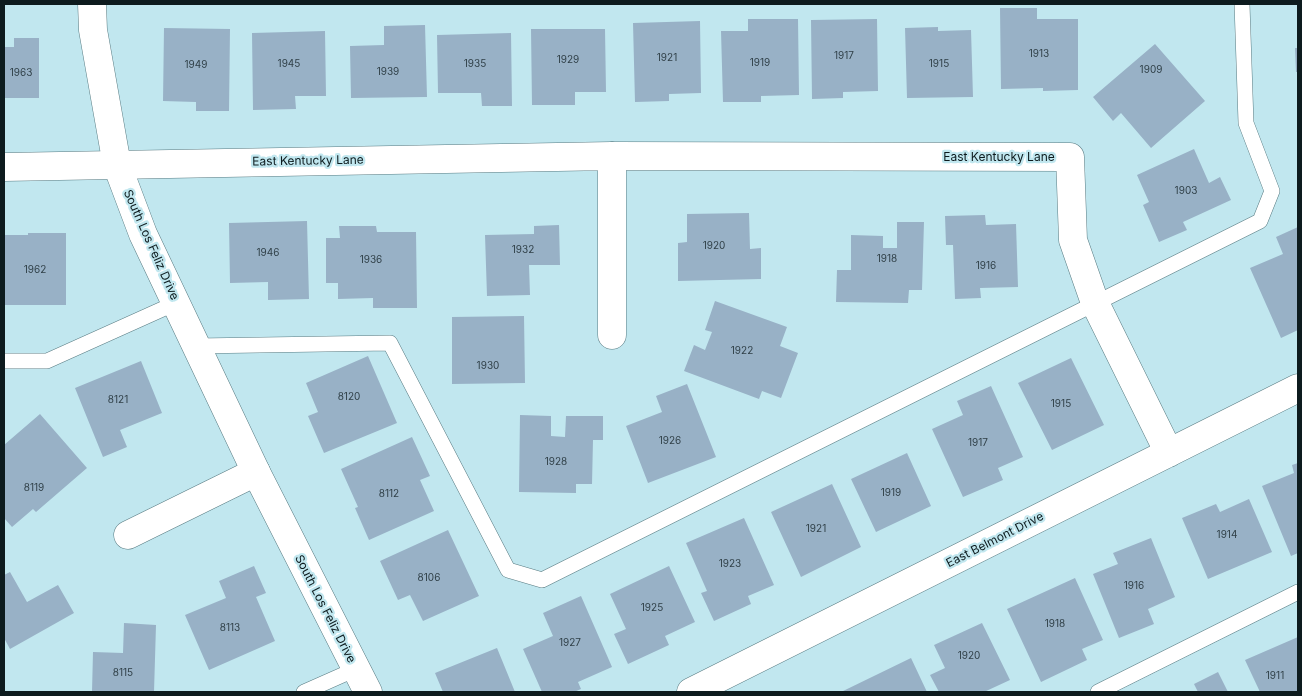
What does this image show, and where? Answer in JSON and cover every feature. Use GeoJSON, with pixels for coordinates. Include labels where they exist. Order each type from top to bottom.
{"type":"FeatureCollection","features":[{"type":"Feature","properties":{"kind":"street","name":"South Los Feliz Drive"},"geometry":{"type":"LineString","coordinates":[[92,4],[93,30],[117,165],[143,234],[256,472],[362,681]]}},
{"type":"Feature","properties":{"kind":"street","name":"East Kentucky Lane"},"geometry":{"type":"LineString","coordinates":[[4,167],[612,156],[1070,157],[1073,240],[1095,303],[1169,452]]}},
{"type":"Feature","properties":{"kind":"street"},"geometry":{"type":"LineString","coordinates":[[612,156],[612,335]]}},
{"type":"Feature","properties":{"kind":"street","name":"East Belmont Drive"},"geometry":{"type":"LineString","coordinates":[[691,692],[1298,388]]}},
{"type":"Feature","properties":{"kind":"street"},"geometry":{"type":"LineString","coordinates":[[128,536],[256,472]]}},
{"type":"Feature","properties":{"kind":"lane"},"geometry":{"type":"LineString","coordinates":[[196,346],[390,343],[508,570],[542,580],[1260,221],[1272,192],[1246,123],[1242,4]]}},
{"type":"Feature","properties":{"kind":"lane"},"geometry":{"type":"LineString","coordinates":[[4,361],[47,361],[176,303]]}},
{"type":"Feature","properties":{"kind":"lane"},"geometry":{"type":"LineString","coordinates":[[1098,692],[1298,592]]}},
{"type":"Feature","properties":{"kind":"lane"},"geometry":{"type":"LineString","coordinates":[[304,692],[362,681]]}},
{"type":"Feature","properties":{"kind":"building"},"geometry":{"type":"Polygon","coordinates":[[[1000,8],[1037,8],[1037,19],[1078,19],[1078,90],[1043,91],[1043,88],[1001,89],[1000,8]]]}},
{"type":"Feature","properties":{"kind":"building"},"geometry":{"type":"Polygon","coordinates":[[[748,19],[798,19],[799,95],[761,96],[761,102],[723,102],[721,31],[748,31],[748,19]]]}},
{"type":"Feature","properties":{"kind":"building"},"geometry":{"type":"Polygon","coordinates":[[[877,19],[878,91],[843,92],[843,98],[812,99],[811,20],[877,19]]]}},
{"type":"Feature","properties":{"kind":"building"},"geometry":{"type":"Polygon","coordinates":[[[700,21],[701,93],[669,94],[669,101],[635,102],[633,23],[700,21]]]}},
{"type":"Feature","properties":{"kind":"building"},"geometry":{"type":"Polygon","coordinates":[[[425,25],[427,97],[351,98],[350,46],[384,45],[384,26],[425,25]]]}},
{"type":"Feature","properties":{"kind":"building"},"geometry":{"type":"Polygon","coordinates":[[[938,27],[938,31],[971,30],[973,97],[907,98],[905,28],[938,27]]]}},
{"type":"Feature","properties":{"kind":"building"},"geometry":{"type":"Polygon","coordinates":[[[164,28],[230,29],[229,111],[196,111],[196,102],[163,101],[164,28]]]}},
{"type":"Feature","properties":{"kind":"building"},"geometry":{"type":"Polygon","coordinates":[[[531,29],[605,29],[606,92],[575,92],[575,105],[532,105],[531,29]]]}},
{"type":"Feature","properties":{"kind":"building"},"geometry":{"type":"Polygon","coordinates":[[[325,31],[326,96],[295,96],[296,109],[253,110],[252,33],[325,31]]]}},
{"type":"Feature","properties":{"kind":"building"},"geometry":{"type":"Polygon","coordinates":[[[511,33],[512,106],[482,106],[481,93],[438,93],[437,35],[511,33]]]}},
{"type":"Feature","properties":{"kind":"building"},"geometry":{"type":"Polygon","coordinates":[[[14,38],[39,38],[39,98],[4,98],[4,47],[14,47],[14,38]]]}},
{"type":"Feature","properties":{"kind":"building"},"geometry":{"type":"Polygon","coordinates":[[[1155,44],[1205,101],[1151,148],[1121,113],[1113,121],[1093,97],[1155,44]]]}},
{"type":"Feature","properties":{"kind":"building"},"geometry":{"type":"Polygon","coordinates":[[[1295,48],[1298,48],[1298,72],[1296,72],[1295,48]]]}},
{"type":"Feature","properties":{"kind":"building"},"geometry":{"type":"Polygon","coordinates":[[[1194,149],[1209,183],[1220,177],[1231,200],[1183,222],[1187,230],[1159,242],[1143,205],[1149,202],[1137,175],[1194,149]]]}},
{"type":"Feature","properties":{"kind":"building"},"geometry":{"type":"Polygon","coordinates":[[[749,213],[750,249],[761,248],[761,279],[678,281],[678,243],[687,242],[687,214],[749,213]]]}},
{"type":"Feature","properties":{"kind":"building"},"geometry":{"type":"Polygon","coordinates":[[[985,215],[986,225],[1016,224],[1018,287],[980,288],[981,298],[955,299],[953,245],[946,245],[945,216],[985,215]]]}},
{"type":"Feature","properties":{"kind":"building"},"geometry":{"type":"Polygon","coordinates":[[[307,221],[309,299],[268,300],[268,282],[230,283],[229,223],[307,221]]]}},
{"type":"Feature","properties":{"kind":"building"},"geometry":{"type":"Polygon","coordinates":[[[897,222],[924,222],[922,290],[909,290],[908,303],[836,302],[837,270],[851,270],[851,235],[883,236],[883,248],[897,248],[897,222]]]}},
{"type":"Feature","properties":{"kind":"building"},"geometry":{"type":"Polygon","coordinates":[[[559,225],[560,265],[529,265],[530,295],[487,296],[485,235],[534,234],[534,226],[559,225]]]}},
{"type":"Feature","properties":{"kind":"building"},"geometry":{"type":"Polygon","coordinates":[[[339,226],[376,226],[377,232],[416,232],[417,308],[373,308],[373,298],[338,299],[338,283],[326,283],[326,238],[340,238],[339,226]]]}},
{"type":"Feature","properties":{"kind":"building"},"geometry":{"type":"Polygon","coordinates":[[[1298,227],[1298,330],[1281,338],[1250,268],[1283,254],[1276,237],[1298,227]]]}},
{"type":"Feature","properties":{"kind":"building"},"geometry":{"type":"Polygon","coordinates":[[[28,233],[66,233],[66,305],[4,305],[4,235],[28,235],[28,233]]]}},
{"type":"Feature","properties":{"kind":"building"},"geometry":{"type":"Polygon","coordinates":[[[715,301],[787,327],[780,346],[798,353],[781,398],[762,391],[759,399],[684,371],[694,345],[705,350],[712,332],[705,330],[715,301]]]}},
{"type":"Feature","properties":{"kind":"building"},"geometry":{"type":"Polygon","coordinates":[[[524,316],[525,383],[452,384],[452,317],[524,316]]]}},
{"type":"Feature","properties":{"kind":"building"},"geometry":{"type":"Polygon","coordinates":[[[368,356],[397,423],[324,453],[308,416],[318,412],[306,383],[368,356]]]}},
{"type":"Feature","properties":{"kind":"building"},"geometry":{"type":"Polygon","coordinates":[[[1071,358],[1104,425],[1052,450],[1018,383],[1071,358]]]}},
{"type":"Feature","properties":{"kind":"building"},"geometry":{"type":"Polygon","coordinates":[[[141,361],[162,413],[120,430],[127,447],[103,457],[75,388],[141,361]]]}},
{"type":"Feature","properties":{"kind":"building"},"geometry":{"type":"Polygon","coordinates":[[[687,384],[716,457],[648,483],[626,426],[662,412],[656,396],[687,384]]]}},
{"type":"Feature","properties":{"kind":"building"},"geometry":{"type":"Polygon","coordinates":[[[991,386],[1023,457],[998,468],[1003,480],[963,497],[932,429],[963,415],[957,401],[991,386]]]}},
{"type":"Feature","properties":{"kind":"building"},"geometry":{"type":"Polygon","coordinates":[[[40,414],[87,468],[36,512],[33,509],[12,527],[4,518],[4,445],[40,414]]]}},
{"type":"Feature","properties":{"kind":"building"},"geometry":{"type":"Polygon","coordinates":[[[520,415],[551,416],[551,436],[565,437],[566,416],[603,416],[603,440],[593,440],[592,484],[576,484],[576,493],[519,492],[520,415]]]}},
{"type":"Feature","properties":{"kind":"building"},"geometry":{"type":"Polygon","coordinates":[[[412,437],[430,476],[420,480],[434,511],[369,540],[355,508],[358,507],[341,469],[412,437]]]}},
{"type":"Feature","properties":{"kind":"building"},"geometry":{"type":"Polygon","coordinates":[[[907,453],[931,506],[876,532],[851,479],[907,453]]]}},
{"type":"Feature","properties":{"kind":"building"},"geometry":{"type":"Polygon","coordinates":[[[1298,463],[1298,553],[1291,556],[1262,486],[1294,473],[1292,465],[1298,463]]]}},
{"type":"Feature","properties":{"kind":"building"},"geometry":{"type":"Polygon","coordinates":[[[832,484],[861,547],[801,577],[771,512],[832,484]]]}},
{"type":"Feature","properties":{"kind":"building"},"geometry":{"type":"Polygon","coordinates":[[[1249,499],[1272,552],[1208,579],[1182,518],[1216,504],[1220,512],[1249,499]]]}},
{"type":"Feature","properties":{"kind":"building"},"geometry":{"type":"Polygon","coordinates":[[[744,518],[774,585],[748,596],[751,604],[714,621],[701,593],[707,591],[686,543],[744,518]]]}},
{"type":"Feature","properties":{"kind":"building"},"geometry":{"type":"Polygon","coordinates":[[[448,530],[479,596],[423,621],[410,595],[398,600],[380,561],[448,530]]]}},
{"type":"Feature","properties":{"kind":"building"},"geometry":{"type":"Polygon","coordinates":[[[1151,538],[1175,597],[1148,609],[1154,624],[1119,638],[1093,574],[1118,564],[1113,553],[1151,538]]]}},
{"type":"Feature","properties":{"kind":"building"},"geometry":{"type":"Polygon","coordinates":[[[254,566],[266,593],[256,597],[275,641],[209,670],[185,615],[226,598],[219,581],[254,566]]]}},
{"type":"Feature","properties":{"kind":"building"},"geometry":{"type":"Polygon","coordinates":[[[669,566],[695,622],[665,636],[669,645],[628,664],[614,634],[626,629],[610,594],[669,566]]]}},
{"type":"Feature","properties":{"kind":"building"},"geometry":{"type":"Polygon","coordinates":[[[10,572],[27,602],[58,585],[74,613],[10,649],[4,638],[4,575],[10,572]]]}},
{"type":"Feature","properties":{"kind":"building"},"geometry":{"type":"Polygon","coordinates":[[[1075,578],[1103,640],[1082,649],[1087,660],[1041,682],[1007,609],[1075,578]]]}},
{"type":"Feature","properties":{"kind":"building"},"geometry":{"type":"Polygon","coordinates":[[[581,596],[612,667],[578,682],[581,689],[574,692],[542,692],[523,649],[553,636],[543,613],[581,596]]]}},
{"type":"Feature","properties":{"kind":"building"},"geometry":{"type":"Polygon","coordinates":[[[124,623],[156,625],[154,692],[92,692],[93,652],[123,653],[124,623]]]}},
{"type":"Feature","properties":{"kind":"building"},"geometry":{"type":"Polygon","coordinates":[[[982,623],[1010,680],[984,692],[939,692],[930,675],[945,668],[934,645],[982,623]]]}},
{"type":"Feature","properties":{"kind":"building"},"geometry":{"type":"Polygon","coordinates":[[[1298,637],[1298,692],[1260,692],[1245,660],[1298,637]]]}},
{"type":"Feature","properties":{"kind":"building"},"geometry":{"type":"Polygon","coordinates":[[[497,648],[515,692],[443,692],[435,673],[497,648]]]}},
{"type":"Feature","properties":{"kind":"building"},"geometry":{"type":"Polygon","coordinates":[[[911,658],[927,692],[841,692],[911,658]]]}},
{"type":"Feature","properties":{"kind":"building"},"geometry":{"type":"Polygon","coordinates":[[[1218,672],[1228,692],[1198,692],[1194,684],[1218,672]]]}}]}
